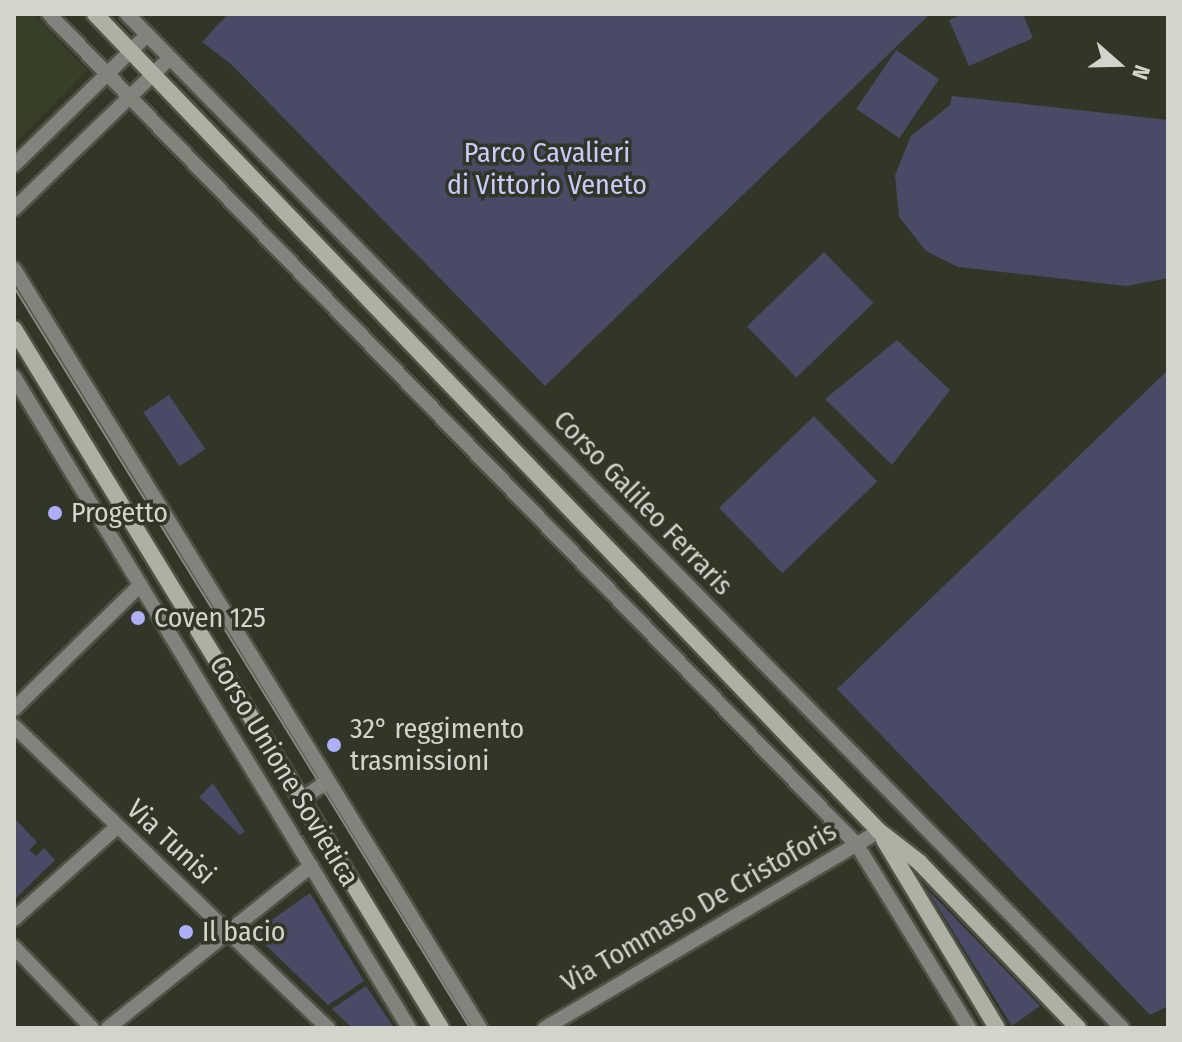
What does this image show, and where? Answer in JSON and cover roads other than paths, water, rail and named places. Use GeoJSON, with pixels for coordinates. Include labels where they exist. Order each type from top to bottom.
{"type":"FeatureCollection","features":[{"type":"Feature","properties":{"kind":"main road","name":"Corso Galileo Ferraris"},"geometry":{"type":"LineString","coordinates":[[95,14],[879,831],[919,862],[1078,1028]]}},
{"type":"Feature","properties":{"kind":"main road","name":"Corso Unione Sovietica"},"geometry":{"type":"LineString","coordinates":[[14,329],[441,1028]]}},
{"type":"Feature","properties":{"kind":"main road","name":"Corso Galileo Ferraris"},"geometry":{"type":"LineString","coordinates":[[879,831],[997,1028]]}},
{"type":"Feature","properties":{"kind":"street"},"geometry":{"type":"LineString","coordinates":[[49,14],[857,845],[969,1028]]}},
{"type":"Feature","properties":{"kind":"street","name":"Corso Galileo Ferraris"},"geometry":{"type":"LineString","coordinates":[[127,14],[1122,1028]]}},
{"type":"Feature","properties":{"kind":"street"},"geometry":{"type":"LineString","coordinates":[[14,165],[147,35]]}},
{"type":"Feature","properties":{"kind":"street"},"geometry":{"type":"LineString","coordinates":[[14,209],[169,59]]}},
{"type":"Feature","properties":{"kind":"street","name":"Corso Unione Sovietica"},"geometry":{"type":"LineString","coordinates":[[14,269],[480,1028]]}},
{"type":"Feature","properties":{"kind":"street","name":"Corso Unione Sovietica"},"geometry":{"type":"LineString","coordinates":[[14,377],[409,1028]]}},
{"type":"Feature","properties":{"kind":"street"},"geometry":{"type":"LineString","coordinates":[[14,709],[140,585]]}},
{"type":"Feature","properties":{"kind":"street","name":"Via Tunisi"},"geometry":{"type":"LineString","coordinates":[[14,726],[328,1028]]}},
{"type":"Feature","properties":{"kind":"street","name":"Corso Unione Sovietica"},"geometry":{"type":"LineString","coordinates":[[302,799],[328,781]]}},
{"type":"Feature","properties":{"kind":"street"},"geometry":{"type":"LineString","coordinates":[[14,919],[117,827]]}},
{"type":"Feature","properties":{"kind":"street","name":"Via Tommaso De Cristoforis"},"geometry":{"type":"LineString","coordinates":[[545,1028],[879,831]]}},
{"type":"Feature","properties":{"kind":"street"},"geometry":{"type":"LineString","coordinates":[[108,1028],[311,866]]}},
{"type":"Feature","properties":{"kind":"street"},"geometry":{"type":"LineString","coordinates":[[14,947],[92,1028]]}},
{"type":"Feature","properties":{"kind":"tram line"},"geometry":{"type":"LineString","coordinates":[[14,287],[470,1028]]}},
{"type":"Feature","properties":{"kind":"place","name":"Progetto"},"geometry":{"type":"Point","coordinates":[55,513]}},
{"type":"Feature","properties":{"kind":"place","name":"Coven 125"},"geometry":{"type":"Point","coordinates":[138,618]}},
{"type":"Feature","properties":{"kind":"place","name":"32° reggimento trasmissioni"},"geometry":{"type":"Point","coordinates":[334,745]}},
{"type":"Feature","properties":{"kind":"place","name":"Il bacio"},"geometry":{"type":"Point","coordinates":[186,932]}},
{"type":"Feature","properties":{"kind":"park label","name":"Parco Cavalieri di Vittorio Veneto"},"geometry":{"type":"Point","coordinates":[547,169]}}]}
